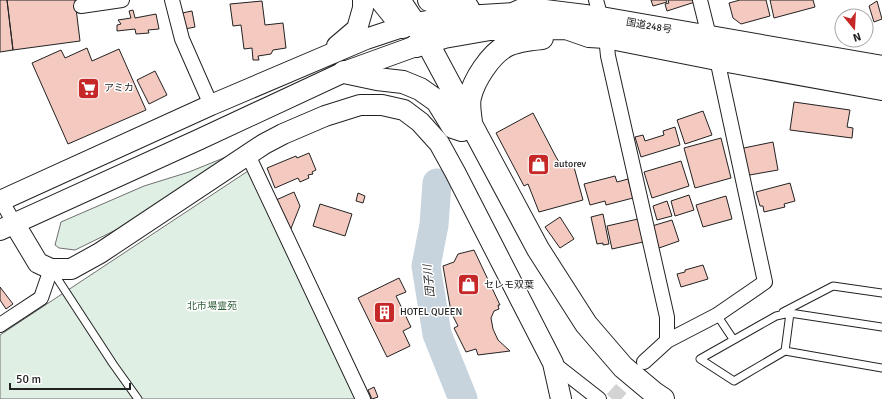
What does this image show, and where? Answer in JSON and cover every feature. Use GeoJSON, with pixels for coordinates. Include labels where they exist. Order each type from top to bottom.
{"type":"FeatureCollection","features":[{"type":"Feature","properties":{"kind":"highway"},"geometry":{"type":"LineString","coordinates":[[381,0],[415,35]]}},
{"type":"Feature","properties":{"kind":"highway"},"geometry":{"type":"LineString","coordinates":[[399,0],[437,81],[538,249],[586,324],[623,367],[663,399]]}},
{"type":"Feature","properties":{"kind":"highway"},"geometry":{"type":"LineString","coordinates":[[429,0],[450,7],[472,9],[512,6],[522,10]]}},
{"type":"Feature","properties":{"kind":"highway","name":"国道248号"},"geometry":{"type":"LineString","coordinates":[[415,35],[449,18],[513,14],[522,10],[545,11],[598,23],[717,59],[882,89]]}},
{"type":"Feature","properties":{"kind":"highway"},"geometry":{"type":"LineString","coordinates":[[598,23],[506,46],[493,57],[482,71],[474,85],[470,97],[467,129],[529,252],[567,314],[599,355],[626,384],[646,399]]}},
{"type":"Feature","properties":{"kind":"highway","name":"国道248号"},"geometry":{"type":"LineString","coordinates":[[415,35],[444,37],[490,29],[566,28],[598,23],[709,36],[882,67]]}},
{"type":"Feature","properties":{"kind":"highway"},"geometry":{"type":"LineString","coordinates":[[344,72],[377,79],[404,82],[420,89],[436,101],[453,127],[467,129]]}},
{"type":"Feature","properties":{"kind":"street"},"geometry":{"type":"LineString","coordinates":[[81,6],[122,0]]}},
{"type":"Feature","properties":{"kind":"street"},"geometry":{"type":"LineString","coordinates":[[172,0],[182,39],[211,105]]}},
{"type":"Feature","properties":{"kind":"street"},"geometry":{"type":"LineString","coordinates":[[323,58],[357,29],[363,8],[363,0]]}},
{"type":"Feature","properties":{"kind":"street"},"geometry":{"type":"LineString","coordinates":[[700,0],[709,36]]}},
{"type":"Feature","properties":{"kind":"street"},"geometry":{"type":"LineString","coordinates":[[598,23],[608,56],[667,317],[668,341]]}},
{"type":"Feature","properties":{"kind":"street"},"geometry":{"type":"LineString","coordinates":[[415,35],[366,39],[211,105],[0,200],[7,227],[38,263],[50,269],[71,268],[100,253],[264,144],[283,134],[325,116],[360,105],[382,105],[404,110],[420,122],[439,143],[553,363],[561,399]]}},
{"type":"Feature","properties":{"kind":"street"},"geometry":{"type":"LineString","coordinates":[[7,227],[344,72],[415,35]]}},
{"type":"Feature","properties":{"kind":"street"},"geometry":{"type":"LineString","coordinates":[[644,362],[668,341],[717,315],[765,282],[717,59]]}},
{"type":"Feature","properties":{"kind":"street"},"geometry":{"type":"LineString","coordinates":[[248,155],[363,399]]}},
{"type":"Feature","properties":{"kind":"street"},"geometry":{"type":"LineString","coordinates":[[0,325],[41,298],[50,269]]}},
{"type":"Feature","properties":{"kind":"street"},"geometry":{"type":"LineString","coordinates":[[553,363],[599,399]]}},
{"type":"Feature","properties":{"kind":"lane"},"geometry":{"type":"LineString","coordinates":[[50,269],[138,399]]}},
{"type":"Feature","properties":{"kind":"lane"},"geometry":{"type":"LineString","coordinates":[[882,293],[834,286],[733,339],[700,359],[734,381],[786,351],[882,368]]}},
{"type":"Feature","properties":{"kind":"lane"},"geometry":{"type":"LineString","coordinates":[[776,316],[790,313],[882,327]]}},
{"type":"Feature","properties":{"kind":"lane"},"geometry":{"type":"LineString","coordinates":[[786,351],[790,313]]}},
{"type":"Feature","properties":{"kind":"lane"},"geometry":{"type":"LineString","coordinates":[[717,315],[733,339]]}},
{"type":"Feature","properties":{"kind":"green space"},"geometry":{"type":"Polygon","coordinates":[[[226,157],[126,225],[75,250],[59,248],[55,245],[61,222],[144,186],[189,172],[226,157]]]}},
{"type":"Feature","properties":{"kind":"green space","name":"北市場霊苑"},"geometry":{"type":"Polygon","coordinates":[[[251,169],[358,399],[0,399],[0,335],[251,169]]]}},
{"type":"Feature","properties":{"kind":"building"},"geometry":{"type":"Polygon","coordinates":[[[0,0],[7,0],[13,50],[0,52],[0,0]]]}},
{"type":"Feature","properties":{"kind":"building"},"geometry":{"type":"Polygon","coordinates":[[[7,0],[75,0],[80,41],[13,50],[7,0]]]}},
{"type":"Feature","properties":{"kind":"building"},"geometry":{"type":"Polygon","coordinates":[[[651,0],[666,0],[667,2],[653,6],[651,0]]]}},
{"type":"Feature","properties":{"kind":"building"},"geometry":{"type":"Polygon","coordinates":[[[668,0],[694,0],[695,2],[667,11],[665,4],[669,3],[668,0]]]}},
{"type":"Feature","properties":{"kind":"building"},"geometry":{"type":"Polygon","coordinates":[[[740,0],[766,0],[770,16],[741,24],[733,18],[729,3],[740,0]]]}},
{"type":"Feature","properties":{"kind":"building"},"geometry":{"type":"Polygon","coordinates":[[[770,0],[813,0],[815,7],[774,18],[770,0]]]}},
{"type":"Feature","properties":{"kind":"building"},"geometry":{"type":"Polygon","coordinates":[[[262,1],[265,25],[283,23],[286,48],[273,50],[271,54],[258,56],[259,60],[253,60],[252,48],[244,49],[241,25],[233,26],[230,4],[262,1]]]}},
{"type":"Feature","properties":{"kind":"building"},"geometry":{"type":"Polygon","coordinates":[[[877,1],[882,19],[874,22],[874,8],[870,8],[869,6],[877,1]]]}},
{"type":"Feature","properties":{"kind":"building"},"geometry":{"type":"Polygon","coordinates":[[[133,10],[135,18],[156,14],[159,29],[148,30],[149,33],[136,34],[135,29],[117,31],[117,25],[121,24],[118,20],[131,18],[129,11],[133,10]]]}},
{"type":"Feature","properties":{"kind":"building"},"geometry":{"type":"Polygon","coordinates":[[[192,11],[195,27],[185,29],[182,13],[192,11]]]}},
{"type":"Feature","properties":{"kind":"building"},"geometry":{"type":"Polygon","coordinates":[[[87,48],[92,61],[119,49],[146,110],[68,144],[32,63],[61,50],[65,58],[87,48]]]}},
{"type":"Feature","properties":{"kind":"building"},"geometry":{"type":"Polygon","coordinates":[[[155,71],[167,95],[149,104],[137,80],[155,71]]]}},
{"type":"Feature","properties":{"kind":"building"},"geometry":{"type":"Polygon","coordinates":[[[794,102],[850,110],[847,127],[853,128],[852,138],[790,130],[794,102]]]}},
{"type":"Feature","properties":{"kind":"building"},"geometry":{"type":"Polygon","coordinates":[[[703,111],[712,135],[685,144],[677,120],[703,111]]]}},
{"type":"Feature","properties":{"kind":"building","name":"autorev"},"geometry":{"type":"Polygon","coordinates":[[[533,113],[559,162],[569,168],[574,167],[583,200],[539,212],[528,184],[524,186],[496,133],[533,113]]]}},
{"type":"Feature","properties":{"kind":"building"},"geometry":{"type":"Polygon","coordinates":[[[675,127],[680,145],[641,157],[635,137],[643,135],[645,141],[664,135],[663,131],[675,127]]]}},
{"type":"Feature","properties":{"kind":"building"},"geometry":{"type":"Polygon","coordinates":[[[721,138],[731,178],[695,188],[684,148],[721,138]]]}},
{"type":"Feature","properties":{"kind":"building"},"geometry":{"type":"Polygon","coordinates":[[[773,142],[778,170],[744,176],[739,149],[773,142]]]}},
{"type":"Feature","properties":{"kind":"building"},"geometry":{"type":"Polygon","coordinates":[[[309,153],[316,170],[312,172],[313,174],[308,175],[309,178],[300,182],[298,178],[275,188],[267,168],[296,156],[297,158],[309,153]]]}},
{"type":"Feature","properties":{"kind":"building"},"geometry":{"type":"Polygon","coordinates":[[[681,161],[689,186],[652,198],[644,172],[681,161]]]}},
{"type":"Feature","properties":{"kind":"building"},"geometry":{"type":"Polygon","coordinates":[[[615,176],[617,182],[628,179],[633,198],[606,205],[605,201],[590,205],[584,184],[615,176]]]}},
{"type":"Feature","properties":{"kind":"building"},"geometry":{"type":"Polygon","coordinates":[[[790,183],[795,201],[784,204],[785,207],[764,212],[763,206],[760,206],[756,192],[790,183]]]}},
{"type":"Feature","properties":{"kind":"building"},"geometry":{"type":"Polygon","coordinates":[[[294,192],[300,206],[290,231],[276,200],[294,192]]]}},
{"type":"Feature","properties":{"kind":"building"},"geometry":{"type":"Polygon","coordinates":[[[358,193],[365,196],[363,203],[356,201],[358,193]]]}},
{"type":"Feature","properties":{"kind":"building"},"geometry":{"type":"Polygon","coordinates":[[[689,195],[694,210],[675,216],[671,201],[689,195]]]}},
{"type":"Feature","properties":{"kind":"building"},"geometry":{"type":"Polygon","coordinates":[[[726,196],[732,219],[703,227],[696,205],[726,196]]]}},
{"type":"Feature","properties":{"kind":"building"},"geometry":{"type":"Polygon","coordinates":[[[667,201],[672,216],[657,220],[653,206],[667,201]]]}},
{"type":"Feature","properties":{"kind":"building"},"geometry":{"type":"Polygon","coordinates":[[[320,204],[352,214],[345,236],[313,226],[320,204]]]}},
{"type":"Feature","properties":{"kind":"building"},"geometry":{"type":"Polygon","coordinates":[[[603,214],[609,244],[603,245],[603,243],[597,244],[591,217],[603,214]]]}},
{"type":"Feature","properties":{"kind":"building"},"geometry":{"type":"Polygon","coordinates":[[[560,217],[574,239],[560,248],[545,227],[560,217]]]}},
{"type":"Feature","properties":{"kind":"building"},"geometry":{"type":"Polygon","coordinates":[[[638,219],[643,242],[612,249],[607,226],[638,219]]]}},
{"type":"Feature","properties":{"kind":"building"},"geometry":{"type":"Polygon","coordinates":[[[672,220],[679,241],[659,248],[652,226],[672,220]]]}},
{"type":"Feature","properties":{"kind":"building","name":"セレモ双葉"},"geometry":{"type":"Polygon","coordinates":[[[474,250],[500,305],[498,305],[499,309],[494,311],[491,318],[493,329],[498,340],[510,351],[478,355],[476,349],[466,352],[454,328],[458,326],[451,312],[443,266],[454,262],[458,254],[474,250]]]}},
{"type":"Feature","properties":{"kind":"building"},"geometry":{"type":"Polygon","coordinates":[[[703,265],[708,279],[681,287],[677,274],[703,265]]]}},
{"type":"Feature","properties":{"kind":"building","name":"HOTEL QUEEN"},"geometry":{"type":"Polygon","coordinates":[[[399,278],[406,292],[396,296],[411,327],[403,331],[410,346],[387,357],[358,298],[399,278]]]}},
{"type":"Feature","properties":{"kind":"building"},"geometry":{"type":"Polygon","coordinates":[[[0,287],[13,304],[6,309],[0,300],[0,287]]]}},
{"type":"Feature","properties":{"kind":"building"},"geometry":{"type":"Polygon","coordinates":[[[374,387],[378,397],[372,399],[368,390],[374,387]]]}},
{"type":"Feature","properties":{"kind":"waterway","name":"団子川"},"geometry":{"type":"LineString","coordinates":[[437,183],[434,225],[426,266],[437,334],[463,399]]}},
{"type":"Feature","properties":{"kind":"tunnel"},"geometry":{"type":"LineString","coordinates":[[612,399],[638,370]]}},
{"type":"Feature","properties":{"kind":"place","name":"アミカ"},"geometry":{"type":"Point","coordinates":[88,88]}},
{"type":"Feature","properties":{"kind":"place","name":"autorev"},"geometry":{"type":"Point","coordinates":[538,164]}},
{"type":"Feature","properties":{"kind":"place","name":"セレモ双葉"},"geometry":{"type":"Point","coordinates":[469,285]}},
{"type":"Feature","properties":{"kind":"place","name":"HOTEL QUEEN"},"geometry":{"type":"Point","coordinates":[385,312]}}]}
